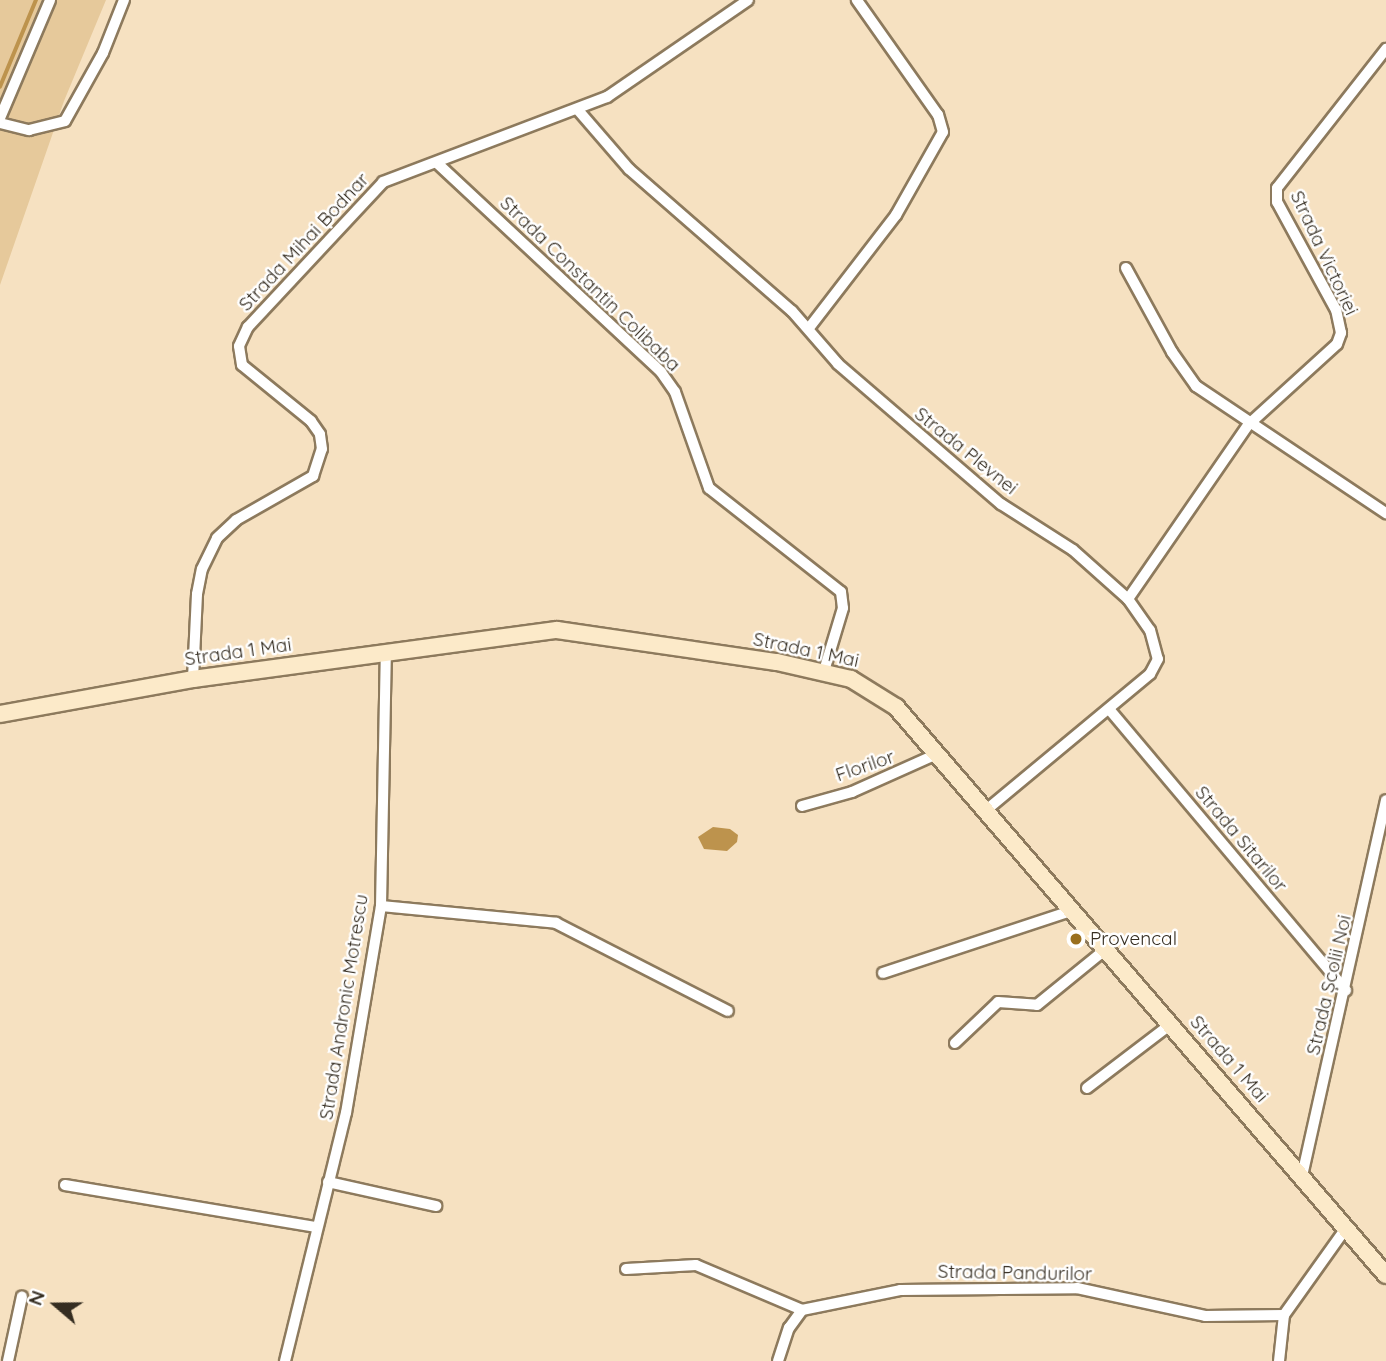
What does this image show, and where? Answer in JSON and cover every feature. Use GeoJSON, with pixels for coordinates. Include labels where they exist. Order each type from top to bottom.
{"type":"FeatureCollection","features":[{"type":"Feature","properties":{"kind":"main road","name":"Strada 1 Mai"},"geometry":{"type":"LineString","coordinates":[[0,714],[193,679],[557,630],[824,671],[867,686],[896,707],[1386,1275]]}},
{"type":"Feature","properties":{"kind":"street"},"geometry":{"type":"LineString","coordinates":[[50,0],[0,121],[29,130],[65,121],[103,53],[124,0]]}},
{"type":"Feature","properties":{"kind":"street","name":"Strada Mihai Bodnar"},"geometry":{"type":"LineString","coordinates":[[193,679],[197,594],[202,569],[216,538],[236,520],[313,476],[322,449],[320,433],[310,421],[242,366],[239,346],[248,327],[371,191],[397,174],[437,163],[578,110],[630,82],[748,0]]}},
{"type":"Feature","properties":{"kind":"street"},"geometry":{"type":"LineString","coordinates":[[809,328],[896,215],[943,132],[938,115],[857,0]]}},
{"type":"Feature","properties":{"kind":"street","name":"Strada Victoriei"},"geometry":{"type":"LineString","coordinates":[[1128,599],[1248,425],[1337,344],[1340,333],[1336,310],[1277,202],[1277,188],[1386,49]]}},
{"type":"Feature","properties":{"kind":"street","name":"Strada Plevnei"},"geometry":{"type":"LineString","coordinates":[[578,110],[629,170],[809,328],[838,364],[1001,504],[1073,550],[1128,599],[1150,630],[1158,659],[1150,674],[986,810]]}},
{"type":"Feature","properties":{"kind":"street","name":"Strada Constantin Colibaba"},"geometry":{"type":"LineString","coordinates":[[437,163],[662,372],[675,392],[709,488],[841,592],[843,608],[824,671]]}},
{"type":"Feature","properties":{"kind":"street"},"geometry":{"type":"LineString","coordinates":[[1126,268],[1196,386],[1248,425],[1386,513]]}},
{"type":"Feature","properties":{"kind":"street","name":"Strada Andronic Motrescu"},"geometry":{"type":"LineString","coordinates":[[285,1361],[346,1113],[381,906],[386,652]]}},
{"type":"Feature","properties":{"kind":"street","name":"Strada Sitarilor"},"geometry":{"type":"LineString","coordinates":[[1109,709],[1346,990]]}},
{"type":"Feature","properties":{"kind":"street","name":"Florilor"},"geometry":{"type":"LineString","coordinates":[[802,806],[852,792],[937,754]]}},
{"type":"Feature","properties":{"kind":"street","name":"Strada Școlii Noi"},"geometry":{"type":"LineString","coordinates":[[1302,1176],[1346,990],[1386,800]]}},
{"type":"Feature","properties":{"kind":"street"},"geometry":{"type":"LineString","coordinates":[[381,906],[556,923],[728,1011]]}},
{"type":"Feature","properties":{"kind":"street"},"geometry":{"type":"LineString","coordinates":[[883,973],[1073,910]]}},
{"type":"Feature","properties":{"kind":"street"},"geometry":{"type":"LineString","coordinates":[[955,1043],[998,1002],[1037,1005],[1106,949]]}},
{"type":"Feature","properties":{"kind":"street"},"geometry":{"type":"LineString","coordinates":[[1087,1088],[1171,1024]]}},
{"type":"Feature","properties":{"kind":"street"},"geometry":{"type":"LineString","coordinates":[[328,1182],[436,1206]]}},
{"type":"Feature","properties":{"kind":"street"},"geometry":{"type":"LineString","coordinates":[[65,1185],[317,1227]]}},
{"type":"Feature","properties":{"kind":"street"},"geometry":{"type":"LineString","coordinates":[[1279,1361],[1284,1315],[1346,1228]]}},
{"type":"Feature","properties":{"kind":"street"},"geometry":{"type":"LineString","coordinates":[[626,1269],[696,1265],[802,1310],[789,1328],[778,1361]]}},
{"type":"Feature","properties":{"kind":"street","name":"Strada Pandurilor"},"geometry":{"type":"LineString","coordinates":[[802,1310],[900,1290],[1032,1288],[1100,1292],[1205,1316],[1284,1315]]}},
{"type":"Feature","properties":{"kind":"street"},"geometry":{"type":"LineString","coordinates":[[8,1361],[22,1296]]}},
{"type":"Feature","properties":{"kind":"shaded area"},"geometry":{"type":"Polygon","coordinates":[[[0,0],[106,0],[64,101],[0,285],[0,0]]]}},
{"type":"Feature","properties":{"kind":"shaded area"},"geometry":{"type":"Polygon","coordinates":[[[713,827],[730,829],[738,835],[737,842],[727,851],[704,849],[698,837],[713,827]]]}},
{"type":"Feature","properties":{"kind":"waterway"},"geometry":{"type":"LineString","coordinates":[[0,87],[36,0]]}},
{"type":"Feature","properties":{"kind":"place","name":"Provencal"},"geometry":{"type":"Point","coordinates":[1076,939]}}]}
